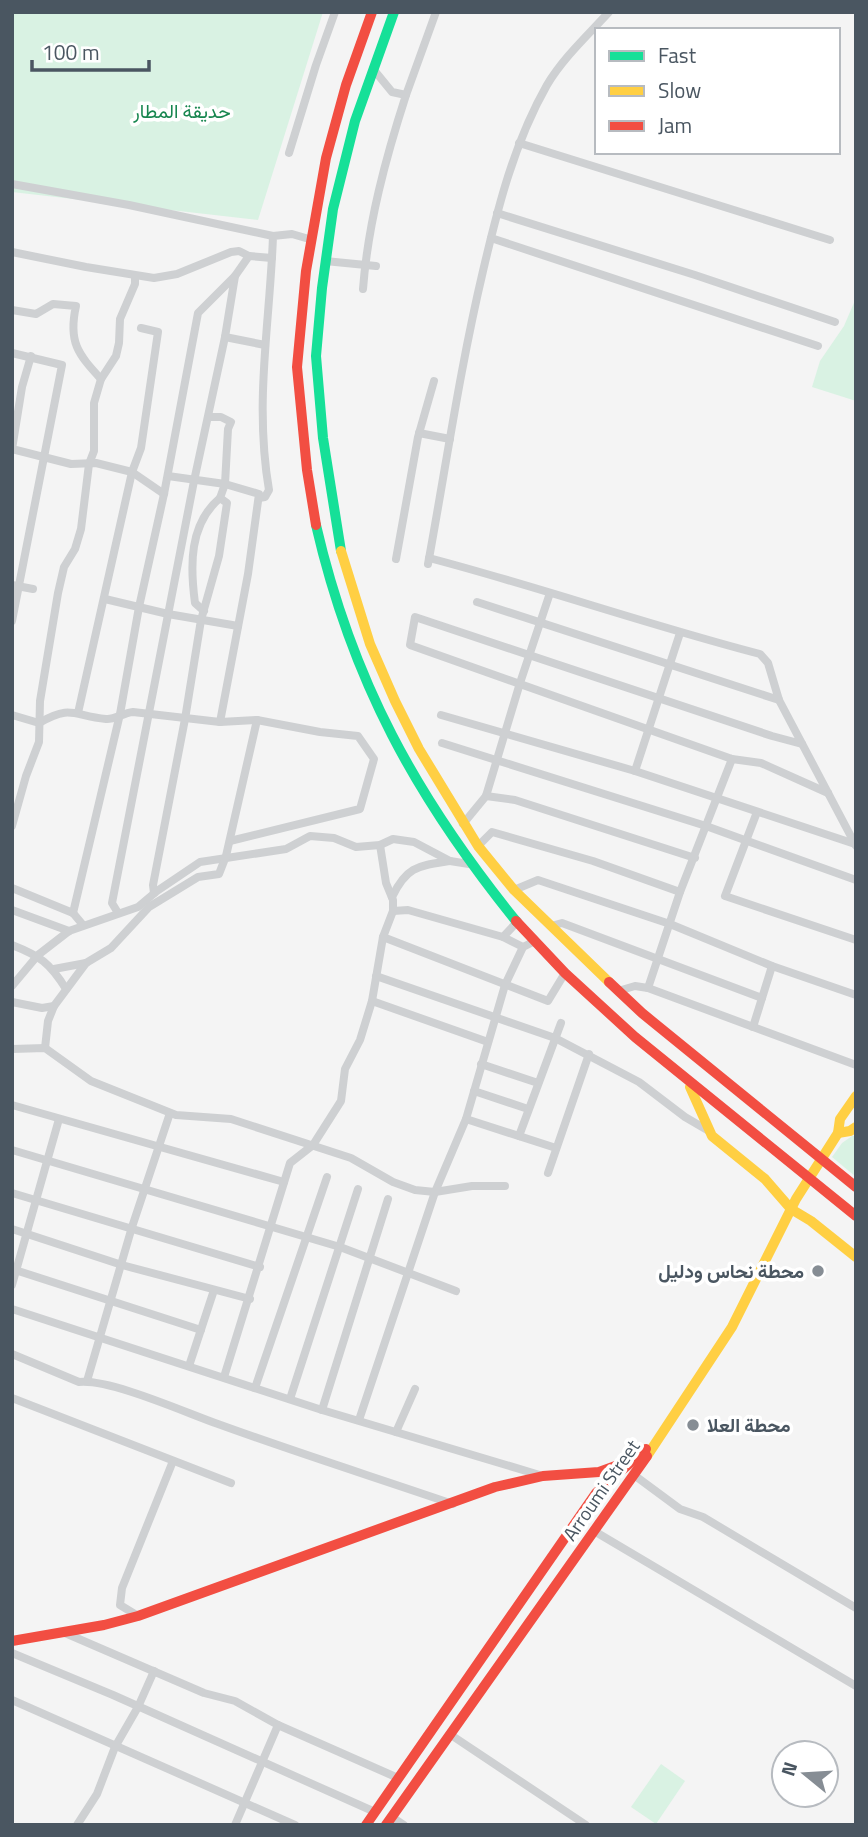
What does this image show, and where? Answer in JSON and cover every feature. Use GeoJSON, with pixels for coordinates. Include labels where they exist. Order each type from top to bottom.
{"type":"FeatureCollection","features":[{"type":"Feature","properties":{"kind":"main road"},"geometry":{"type":"LineString","coordinates":[[372,12],[342,96],[324,159],[309,239],[297,366],[314,519],[330,581],[369,688],[399,751],[469,864],[535,941],[565,973],[682,1077],[856,1216]]}},
{"type":"Feature","properties":{"kind":"main road"},"geometry":{"type":"LineString","coordinates":[[394,12],[355,121],[336,196],[316,356],[323,438],[341,551],[370,644],[419,749],[463,824],[514,890],[617,991],[856,1186]]}},
{"type":"Feature","properties":{"kind":"main road"},"geometry":{"type":"LineString","coordinates":[[682,1077],[695,1096],[707,1128],[717,1141],[765,1178],[792,1209],[856,1258]]}},
{"type":"Feature","properties":{"kind":"main road"},"geometry":{"type":"LineString","coordinates":[[660,1437],[732,1327],[792,1209],[838,1133],[840,1119],[856,1096]]}},
{"type":"Feature","properties":{"kind":"main road"},"geometry":{"type":"LineString","coordinates":[[707,1128],[708,1116],[719,1106]]}},
{"type":"Feature","properties":{"kind":"main road"},"geometry":{"type":"LineString","coordinates":[[838,1133],[855,1128]]}},
{"type":"Feature","properties":{"kind":"main road","name":"Arroumi Street"},"geometry":{"type":"LineString","coordinates":[[366,1825],[596,1493],[660,1437]]}},
{"type":"Feature","properties":{"kind":"main road","name":"Arroumi Street"},"geometry":{"type":"LineString","coordinates":[[389,1821],[660,1437]]}},
{"type":"Feature","properties":{"kind":"main road"},"geometry":{"type":"LineString","coordinates":[[12,1641],[104,1625],[138,1616],[495,1488],[543,1476],[599,1472],[634,1460]]}},
{"type":"Feature","properties":{"kind":"street"},"geometry":{"type":"LineString","coordinates":[[289,153],[335,12]]}},
{"type":"Feature","properties":{"kind":"street"},"geometry":{"type":"LineString","coordinates":[[363,289],[365,265],[386,164],[406,95],[436,12]]}},
{"type":"Feature","properties":{"kind":"street"},"geometry":{"type":"LineString","coordinates":[[609,12],[548,84],[519,143],[497,213],[469,331],[428,561],[496,575],[680,633],[760,654],[768,663],[779,700],[855,845]]}},
{"type":"Feature","properties":{"kind":"street"},"geometry":{"type":"LineString","coordinates":[[373,69],[392,92],[406,95]]}},
{"type":"Feature","properties":{"kind":"street"},"geometry":{"type":"LineString","coordinates":[[519,143],[830,240]]}},
{"type":"Feature","properties":{"kind":"street"},"geometry":{"type":"LineString","coordinates":[[12,184],[129,205],[273,236],[292,234],[309,239]]}},
{"type":"Feature","properties":{"kind":"street"},"geometry":{"type":"LineString","coordinates":[[497,213],[835,322]]}},
{"type":"Feature","properties":{"kind":"street"},"geometry":{"type":"LineString","coordinates":[[259,498],[265,497],[270,490],[263,451],[265,345],[273,236]]}},
{"type":"Feature","properties":{"kind":"street"},"geometry":{"type":"LineString","coordinates":[[491,238],[818,346]]}},
{"type":"Feature","properties":{"kind":"street"},"geometry":{"type":"LineString","coordinates":[[12,252],[154,278],[177,274],[239,251],[249,256],[272,258]]}},
{"type":"Feature","properties":{"kind":"street"},"geometry":{"type":"LineString","coordinates":[[73,913],[120,714],[198,313],[235,276],[249,256]]}},
{"type":"Feature","properties":{"kind":"street"},"geometry":{"type":"LineString","coordinates":[[326,261],[376,266]]}},
{"type":"Feature","properties":{"kind":"street"},"geometry":{"type":"LineString","coordinates":[[12,826],[39,742],[40,701],[64,566],[75,549],[81,529],[89,464],[94,451],[94,403],[101,379],[116,356],[120,319],[135,284],[135,276]]}},
{"type":"Feature","properties":{"kind":"street"},"geometry":{"type":"LineString","coordinates":[[118,913],[113,903],[235,276]]}},
{"type":"Feature","properties":{"kind":"street"},"geometry":{"type":"LineString","coordinates":[[12,310],[36,314],[53,304],[76,306],[73,341],[81,358],[101,379]]}},
{"type":"Feature","properties":{"kind":"street"},"geometry":{"type":"LineString","coordinates":[[78,713],[142,438],[158,332],[141,328]]}},
{"type":"Feature","properties":{"kind":"street"},"geometry":{"type":"LineString","coordinates":[[225,337],[265,345]]}},
{"type":"Feature","properties":{"kind":"street"},"geometry":{"type":"LineString","coordinates":[[12,352],[62,365],[15,586],[12,621]]}},
{"type":"Feature","properties":{"kind":"street"},"geometry":{"type":"LineString","coordinates":[[12,458],[22,387],[31,356]]}},
{"type":"Feature","properties":{"kind":"street"},"geometry":{"type":"LineString","coordinates":[[396,559],[419,433],[434,381]]}},
{"type":"Feature","properties":{"kind":"street"},"geometry":{"type":"LineString","coordinates":[[203,615],[195,603],[191,569],[200,522],[208,508],[220,498],[225,484],[228,429],[231,422],[221,417],[209,416]]}},
{"type":"Feature","properties":{"kind":"street"},"geometry":{"type":"LineString","coordinates":[[419,433],[450,439]]}},
{"type":"Feature","properties":{"kind":"street"},"geometry":{"type":"LineString","coordinates":[[12,449],[71,464],[89,464],[132,472],[164,494]]}},
{"type":"Feature","properties":{"kind":"street"},"geometry":{"type":"LineString","coordinates":[[94,451],[109,467]]}},
{"type":"Feature","properties":{"kind":"street"},"geometry":{"type":"LineString","coordinates":[[168,475],[225,484],[259,494],[220,722]]}},
{"type":"Feature","properties":{"kind":"street"},"geometry":{"type":"LineString","coordinates":[[154,893],[153,886],[186,719],[203,615],[226,519],[228,503],[220,498]]}},
{"type":"Feature","properties":{"kind":"street"},"geometry":{"type":"LineString","coordinates":[[15,586],[33,589]]}},
{"type":"Feature","properties":{"kind":"street"},"geometry":{"type":"LineString","coordinates":[[463,824],[486,796],[550,593]]}},
{"type":"Feature","properties":{"kind":"street"},"geometry":{"type":"LineString","coordinates":[[105,599],[168,614],[203,615],[237,626]]}},
{"type":"Feature","properties":{"kind":"street"},"geometry":{"type":"LineString","coordinates":[[477,603],[779,700]]}},
{"type":"Feature","properties":{"kind":"street"},"geometry":{"type":"LineString","coordinates":[[802,744],[415,617],[410,645],[732,759],[761,763],[828,793]]}},
{"type":"Feature","properties":{"kind":"street"},"geometry":{"type":"LineString","coordinates":[[635,771],[680,633]]}},
{"type":"Feature","properties":{"kind":"street"},"geometry":{"type":"LineString","coordinates":[[12,715],[39,723],[57,713],[78,713],[109,719],[133,712],[220,722],[257,720],[358,736],[374,759],[360,809],[230,841]]}},
{"type":"Feature","properties":{"kind":"street"},"geometry":{"type":"LineString","coordinates":[[441,715],[635,771],[855,845]]}},
{"type":"Feature","properties":{"kind":"street"},"geometry":{"type":"LineString","coordinates":[[45,1048],[48,1021],[54,1006],[86,963],[111,947],[149,907],[198,877],[219,874],[230,841],[257,720]]}},
{"type":"Feature","properties":{"kind":"street"},"geometry":{"type":"LineString","coordinates":[[442,743],[706,826],[856,880]]}},
{"type":"Feature","properties":{"kind":"street"},"geometry":{"type":"LineString","coordinates":[[648,988],[680,892],[732,759]]}},
{"type":"Feature","properties":{"kind":"street"},"geometry":{"type":"LineString","coordinates":[[486,796],[515,800],[695,858]]}},
{"type":"Feature","properties":{"kind":"street"},"geometry":{"type":"LineString","coordinates":[[757,812],[725,896],[856,940]]}},
{"type":"Feature","properties":{"kind":"street"},"geometry":{"type":"LineString","coordinates":[[478,846],[492,832],[593,861],[680,892]]}},
{"type":"Feature","properties":{"kind":"street"},"geometry":{"type":"LineString","coordinates":[[12,986],[38,955],[69,931],[138,907],[200,862],[286,849],[310,836],[334,838],[356,847],[380,845],[393,839],[414,842],[450,861],[469,864]]}},
{"type":"Feature","properties":{"kind":"street"},"geometry":{"type":"LineString","coordinates":[[224,1377],[290,1164],[313,1145],[341,1101],[345,1069],[360,1040],[372,1001],[383,937],[393,911],[380,845]]}},
{"type":"Feature","properties":{"kind":"street"},"geometry":{"type":"LineString","coordinates":[[391,897],[400,879],[414,868],[450,861]]}},
{"type":"Feature","properties":{"kind":"street"},"geometry":{"type":"LineString","coordinates":[[514,890],[538,880],[670,924],[772,966],[856,995]]}},
{"type":"Feature","properties":{"kind":"street"},"geometry":{"type":"LineString","coordinates":[[12,888],[73,913],[83,925]]}},
{"type":"Feature","properties":{"kind":"street"},"geometry":{"type":"LineString","coordinates":[[12,910],[69,931]]}},
{"type":"Feature","properties":{"kind":"street"},"geometry":{"type":"LineString","coordinates":[[393,911],[408,910],[503,937],[523,947]]}},
{"type":"Feature","properties":{"kind":"street"},"geometry":{"type":"LineString","coordinates":[[503,937],[518,921]]}},
{"type":"Feature","properties":{"kind":"street"},"geometry":{"type":"LineString","coordinates":[[549,926],[562,923],[762,998]]}},
{"type":"Feature","properties":{"kind":"street"},"geometry":{"type":"LineString","coordinates":[[383,937],[548,1001],[565,973]]}},
{"type":"Feature","properties":{"kind":"street"},"geometry":{"type":"LineString","coordinates":[[359,1420],[435,1192],[466,1119],[505,985],[523,947],[535,941]]}},
{"type":"Feature","properties":{"kind":"street"},"geometry":{"type":"LineString","coordinates":[[12,945],[38,955],[54,970],[66,989]]}},
{"type":"Feature","properties":{"kind":"street"},"geometry":{"type":"LineString","coordinates":[[54,970],[86,963]]}},
{"type":"Feature","properties":{"kind":"street"},"geometry":{"type":"LineString","coordinates":[[753,1027],[772,966]]}},
{"type":"Feature","properties":{"kind":"street"},"geometry":{"type":"LineString","coordinates":[[376,976],[555,1038],[639,1082],[685,1117],[707,1128]]}},
{"type":"Feature","properties":{"kind":"street"},"geometry":{"type":"LineString","coordinates":[[617,991],[635,986],[648,988],[856,1065]]}},
{"type":"Feature","properties":{"kind":"street"},"geometry":{"type":"LineString","coordinates":[[372,1001],[488,1042]]}},
{"type":"Feature","properties":{"kind":"street"},"geometry":{"type":"LineString","coordinates":[[12,1002],[42,1008],[54,1006]]}},
{"type":"Feature","properties":{"kind":"street"},"geometry":{"type":"LineString","coordinates":[[519,1136],[561,1023]]}},
{"type":"Feature","properties":{"kind":"street"},"geometry":{"type":"LineString","coordinates":[[12,1049],[45,1048],[91,1081],[170,1113],[231,1119],[351,1158],[415,1190],[435,1192],[472,1186],[505,1186]]}},
{"type":"Feature","properties":{"kind":"street"},"geometry":{"type":"LineString","coordinates":[[548,1172],[589,1055]]}},
{"type":"Feature","properties":{"kind":"street"},"geometry":{"type":"LineString","coordinates":[[481,1065],[538,1083]]}},
{"type":"Feature","properties":{"kind":"street"},"geometry":{"type":"LineString","coordinates":[[474,1091],[528,1109]]}},
{"type":"Feature","properties":{"kind":"street"},"geometry":{"type":"LineString","coordinates":[[12,1105],[284,1182]]}},
{"type":"Feature","properties":{"kind":"street"},"geometry":{"type":"LineString","coordinates":[[87,1381],[132,1227],[170,1113]]}},
{"type":"Feature","properties":{"kind":"street"},"geometry":{"type":"LineString","coordinates":[[12,1285],[60,1119]]}},
{"type":"Feature","properties":{"kind":"street"},"geometry":{"type":"LineString","coordinates":[[466,1119],[556,1148]]}},
{"type":"Feature","properties":{"kind":"street"},"geometry":{"type":"LineString","coordinates":[[12,1150],[340,1247],[456,1291]]}},
{"type":"Feature","properties":{"kind":"street"},"geometry":{"type":"LineString","coordinates":[[255,1388],[327,1177]]}},
{"type":"Feature","properties":{"kind":"street"},"geometry":{"type":"LineString","coordinates":[[290,1399],[358,1189]]}},
{"type":"Feature","properties":{"kind":"street"},"geometry":{"type":"LineString","coordinates":[[12,1193],[260,1266]]}},
{"type":"Feature","properties":{"kind":"street"},"geometry":{"type":"LineString","coordinates":[[322,1410],[388,1199]]}},
{"type":"Feature","properties":{"kind":"street"},"geometry":{"type":"LineString","coordinates":[[12,1229],[122,1265],[250,1299]]}},
{"type":"Feature","properties":{"kind":"street"},"geometry":{"type":"LineString","coordinates":[[15,1270],[112,1299],[201,1330]]}},
{"type":"Feature","properties":{"kind":"street"},"geometry":{"type":"LineString","coordinates":[[189,1366],[214,1290]]}},
{"type":"Feature","properties":{"kind":"street"},"geometry":{"type":"LineString","coordinates":[[12,1309],[322,1410],[543,1476]]}},
{"type":"Feature","properties":{"kind":"street"},"geometry":{"type":"LineString","coordinates":[[12,1354],[79,1382],[87,1381],[126,1391],[281,1447],[453,1504]]}},
{"type":"Feature","properties":{"kind":"street"},"geometry":{"type":"LineString","coordinates":[[396,1432],[415,1389]]}},
{"type":"Feature","properties":{"kind":"street"},"geometry":{"type":"LineString","coordinates":[[12,1398],[231,1483]]}},
{"type":"Feature","properties":{"kind":"street"},"geometry":{"type":"LineString","coordinates":[[138,1616],[120,1605],[122,1588],[173,1461]]}},
{"type":"Feature","properties":{"kind":"street"},"geometry":{"type":"LineString","coordinates":[[634,1475],[680,1509],[703,1517],[856,1608]]}},
{"type":"Feature","properties":{"kind":"street"},"geometry":{"type":"LineString","coordinates":[[594,1531],[856,1686]]}},
{"type":"Feature","properties":{"kind":"street"},"geometry":{"type":"LineString","coordinates":[[63,1632],[204,1693],[234,1702],[278,1725],[398,1778]]}},
{"type":"Feature","properties":{"kind":"street"},"geometry":{"type":"LineString","coordinates":[[12,1653],[374,1812]]}},
{"type":"Feature","properties":{"kind":"street"},"geometry":{"type":"LineString","coordinates":[[77,1825],[97,1794],[115,1747],[138,1707],[154,1671]]}},
{"type":"Feature","properties":{"kind":"street"},"geometry":{"type":"LineString","coordinates":[[12,1700],[295,1825]]}},
{"type":"Feature","properties":{"kind":"street"},"geometry":{"type":"LineString","coordinates":[[235,1825],[278,1725]]}},
{"type":"Feature","properties":{"kind":"street"},"geometry":{"type":"LineString","coordinates":[[451,1735],[586,1825]]}},
{"type":"Feature","properties":{"kind":"street"},"geometry":{"type":"LineString","coordinates":[[389,1821],[404,1825]]}},
{"type":"Feature","properties":{"kind":"green space","name":"حديقة المطار"},"geometry":{"type":"Polygon","coordinates":[[[12,12],[323,12],[258,220],[12,192],[12,12]]]}},
{"type":"Feature","properties":{"kind":"green space"},"geometry":{"type":"Polygon","coordinates":[[[856,298],[856,401],[812,387],[820,361],[844,326],[856,298]]]}},
{"type":"Feature","properties":{"kind":"green space"},"geometry":{"type":"Polygon","coordinates":[[[856,1136],[856,1177],[832,1157],[842,1143],[856,1136]]]}},
{"type":"Feature","properties":{"kind":"green space"},"geometry":{"type":"Polygon","coordinates":[[[661,1764],[685,1781],[656,1824],[631,1807],[661,1764]]]}},
{"type":"Feature","properties":{"kind":"traffic: fast"},"geometry":{"type":"LineString","coordinates":[[341,551],[323,438],[316,356],[322,288],[333,209],[355,121],[394,12]]}},
{"type":"Feature","properties":{"kind":"traffic: fast"},"geometry":{"type":"LineString","coordinates":[[316,525],[348,635],[392,735],[448,829],[516,921]]}},
{"type":"Feature","properties":{"kind":"traffic: slow"},"geometry":{"type":"LineString","coordinates":[[341,551],[370,644],[395,701],[419,749],[478,846],[514,890],[609,982]]}},
{"type":"Feature","properties":{"kind":"traffic: slow"},"geometry":{"type":"LineString","coordinates":[[690,1087],[712,1136],[765,1179],[791,1209],[811,1221],[856,1257]]}},
{"type":"Feature","properties":{"kind":"traffic: slow"},"geometry":{"type":"LineString","coordinates":[[647,1456],[732,1327],[796,1199],[838,1133],[840,1119],[856,1096]]}},
{"type":"Feature","properties":{"kind":"traffic: slow"},"geometry":{"type":"LineString","coordinates":[[838,1133],[856,1127]]}},
{"type":"Feature","properties":{"kind":"traffic: jam"},"geometry":{"type":"LineString","coordinates":[[316,525],[307,470],[297,367],[306,271],[326,158],[346,85],[372,12]]}},
{"type":"Feature","properties":{"kind":"traffic: jam"},"geometry":{"type":"LineString","coordinates":[[516,921],[565,973],[635,1037],[856,1216]]}},
{"type":"Feature","properties":{"kind":"traffic: jam"},"geometry":{"type":"LineString","coordinates":[[609,982],[642,1013],[856,1187]]}},
{"type":"Feature","properties":{"kind":"traffic: jam"},"geometry":{"type":"LineString","coordinates":[[366,1825],[596,1493],[646,1449]]}},
{"type":"Feature","properties":{"kind":"traffic: jam"},"geometry":{"type":"LineString","coordinates":[[386,1825],[647,1456]]}},
{"type":"Feature","properties":{"kind":"traffic: jam"},"geometry":{"type":"LineString","coordinates":[[12,1641],[104,1625],[138,1616],[495,1487],[543,1476],[599,1472],[632,1460]]}},
{"type":"Feature","properties":{"kind":"place","name":"محطة نحاس ودليل"},"geometry":{"type":"Point","coordinates":[818,1271]}},
{"type":"Feature","properties":{"kind":"place","name":"محطة العلا"},"geometry":{"type":"Point","coordinates":[693,1425]}}]}
